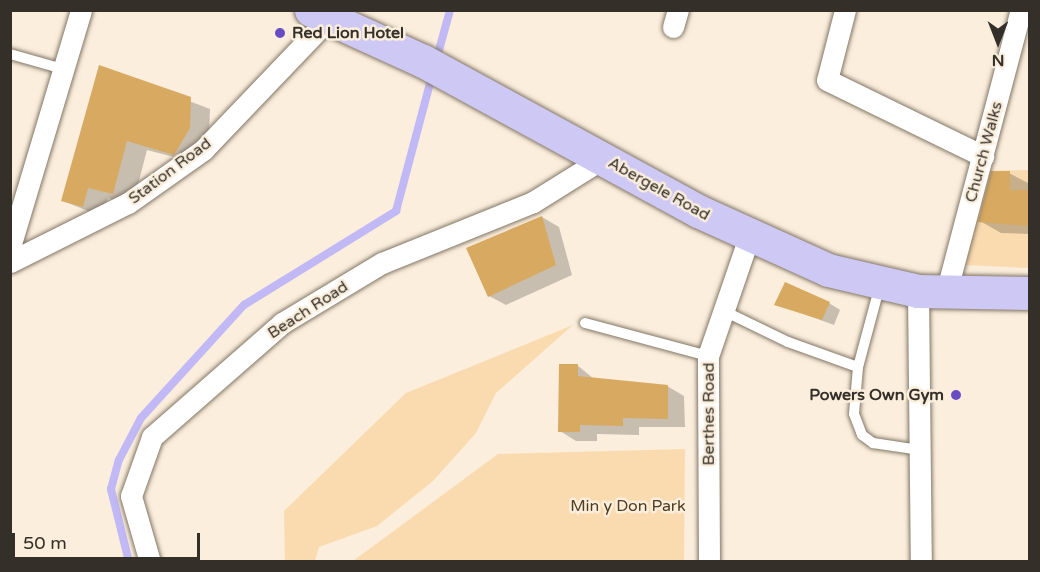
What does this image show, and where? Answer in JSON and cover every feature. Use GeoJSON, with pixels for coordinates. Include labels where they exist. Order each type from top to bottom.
{"type":"FeatureCollection","features":[{"type":"Feature","properties":{"kind":"main road","name":"Abergele Road"},"geometry":{"type":"LineString","coordinates":[[319,15],[436,67],[749,237],[880,285],[932,292],[1029,293]]}},
{"type":"Feature","properties":{"kind":"street"},"geometry":{"type":"LineString","coordinates":[[10,248],[81,10]]}},
{"type":"Feature","properties":{"kind":"street"},"geometry":{"type":"LineString","coordinates":[[845,10],[827,80],[983,156]]}},
{"type":"Feature","properties":{"kind":"street","name":"Church Walks"},"geometry":{"type":"LineString","coordinates":[[921,561],[920,450],[932,292],[983,156],[1022,10]]}},
{"type":"Feature","properties":{"kind":"street","name":"Station Road"},"geometry":{"type":"LineString","coordinates":[[10,262],[128,203],[203,150],[319,15]]}},
{"type":"Feature","properties":{"kind":"street","name":"Beach Road"},"geometry":{"type":"LineString","coordinates":[[150,561],[131,496],[152,437],[282,323],[382,263],[533,202],[602,159]]}},
{"type":"Feature","properties":{"kind":"street","name":"Berthes Road"},"geometry":{"type":"LineString","coordinates":[[709,561],[708,356],[749,237]]}},
{"type":"Feature","properties":{"kind":"lane"},"geometry":{"type":"LineString","coordinates":[[10,54],[63,69]]}},
{"type":"Feature","properties":{"kind":"lane"},"geometry":{"type":"LineString","coordinates":[[880,285],[858,367],[854,414],[862,435],[873,443],[920,450]]}},
{"type":"Feature","properties":{"kind":"lane"},"geometry":{"type":"LineString","coordinates":[[724,311],[788,342],[858,367]]}},
{"type":"Feature","properties":{"kind":"lane"},"geometry":{"type":"LineString","coordinates":[[585,323],[708,356]]}},
{"type":"Feature","properties":{"kind":"green space"},"geometry":{"type":"Polygon","coordinates":[[[1029,170],[1029,268],[965,265],[983,171],[1029,170]]]}},
{"type":"Feature","properties":{"kind":"green space"},"geometry":{"type":"Polygon","coordinates":[[[573,325],[496,393],[476,433],[433,481],[377,526],[319,547],[315,561],[285,561],[284,511],[406,393],[573,325]]]}},
{"type":"Feature","properties":{"kind":"green space","name":"Min y Don Park"},"geometry":{"type":"Polygon","coordinates":[[[685,449],[684,561],[353,561],[498,454],[685,449]]]}},
{"type":"Feature","properties":{"kind":"building"},"geometry":{"type":"Polygon","coordinates":[[[99,65],[191,97],[190,128],[174,155],[127,141],[113,194],[88,188],[83,207],[61,201],[99,65]]]}},
{"type":"Feature","properties":{"kind":"building"},"geometry":{"type":"Polygon","coordinates":[[[991,171],[1010,171],[1010,190],[1029,190],[1029,226],[978,222],[991,171]]]}},
{"type":"Feature","properties":{"kind":"building"},"geometry":{"type":"Polygon","coordinates":[[[542,216],[556,265],[488,297],[466,248],[542,216]]]}},
{"type":"Feature","properties":{"kind":"building"},"geometry":{"type":"Polygon","coordinates":[[[785,282],[830,302],[822,320],[774,305],[785,282]]]}},
{"type":"Feature","properties":{"kind":"building"},"geometry":{"type":"Polygon","coordinates":[[[559,364],[578,364],[578,376],[668,385],[668,419],[623,418],[623,426],[580,425],[580,432],[558,432],[559,364]]]}},
{"type":"Feature","properties":{"kind":"waterway"},"geometry":{"type":"LineString","coordinates":[[436,61],[450,10]]}},
{"type":"Feature","properties":{"kind":"waterway"},"geometry":{"type":"LineString","coordinates":[[129,562],[111,489],[119,460],[141,418],[244,305],[396,211],[432,76]]}},
{"type":"Feature","properties":{"kind":"place","name":"Red Lion Hotel"},"geometry":{"type":"Point","coordinates":[280,33]}},
{"type":"Feature","properties":{"kind":"place","name":"Powers Own Gym"},"geometry":{"type":"Point","coordinates":[956,395]}}]}
